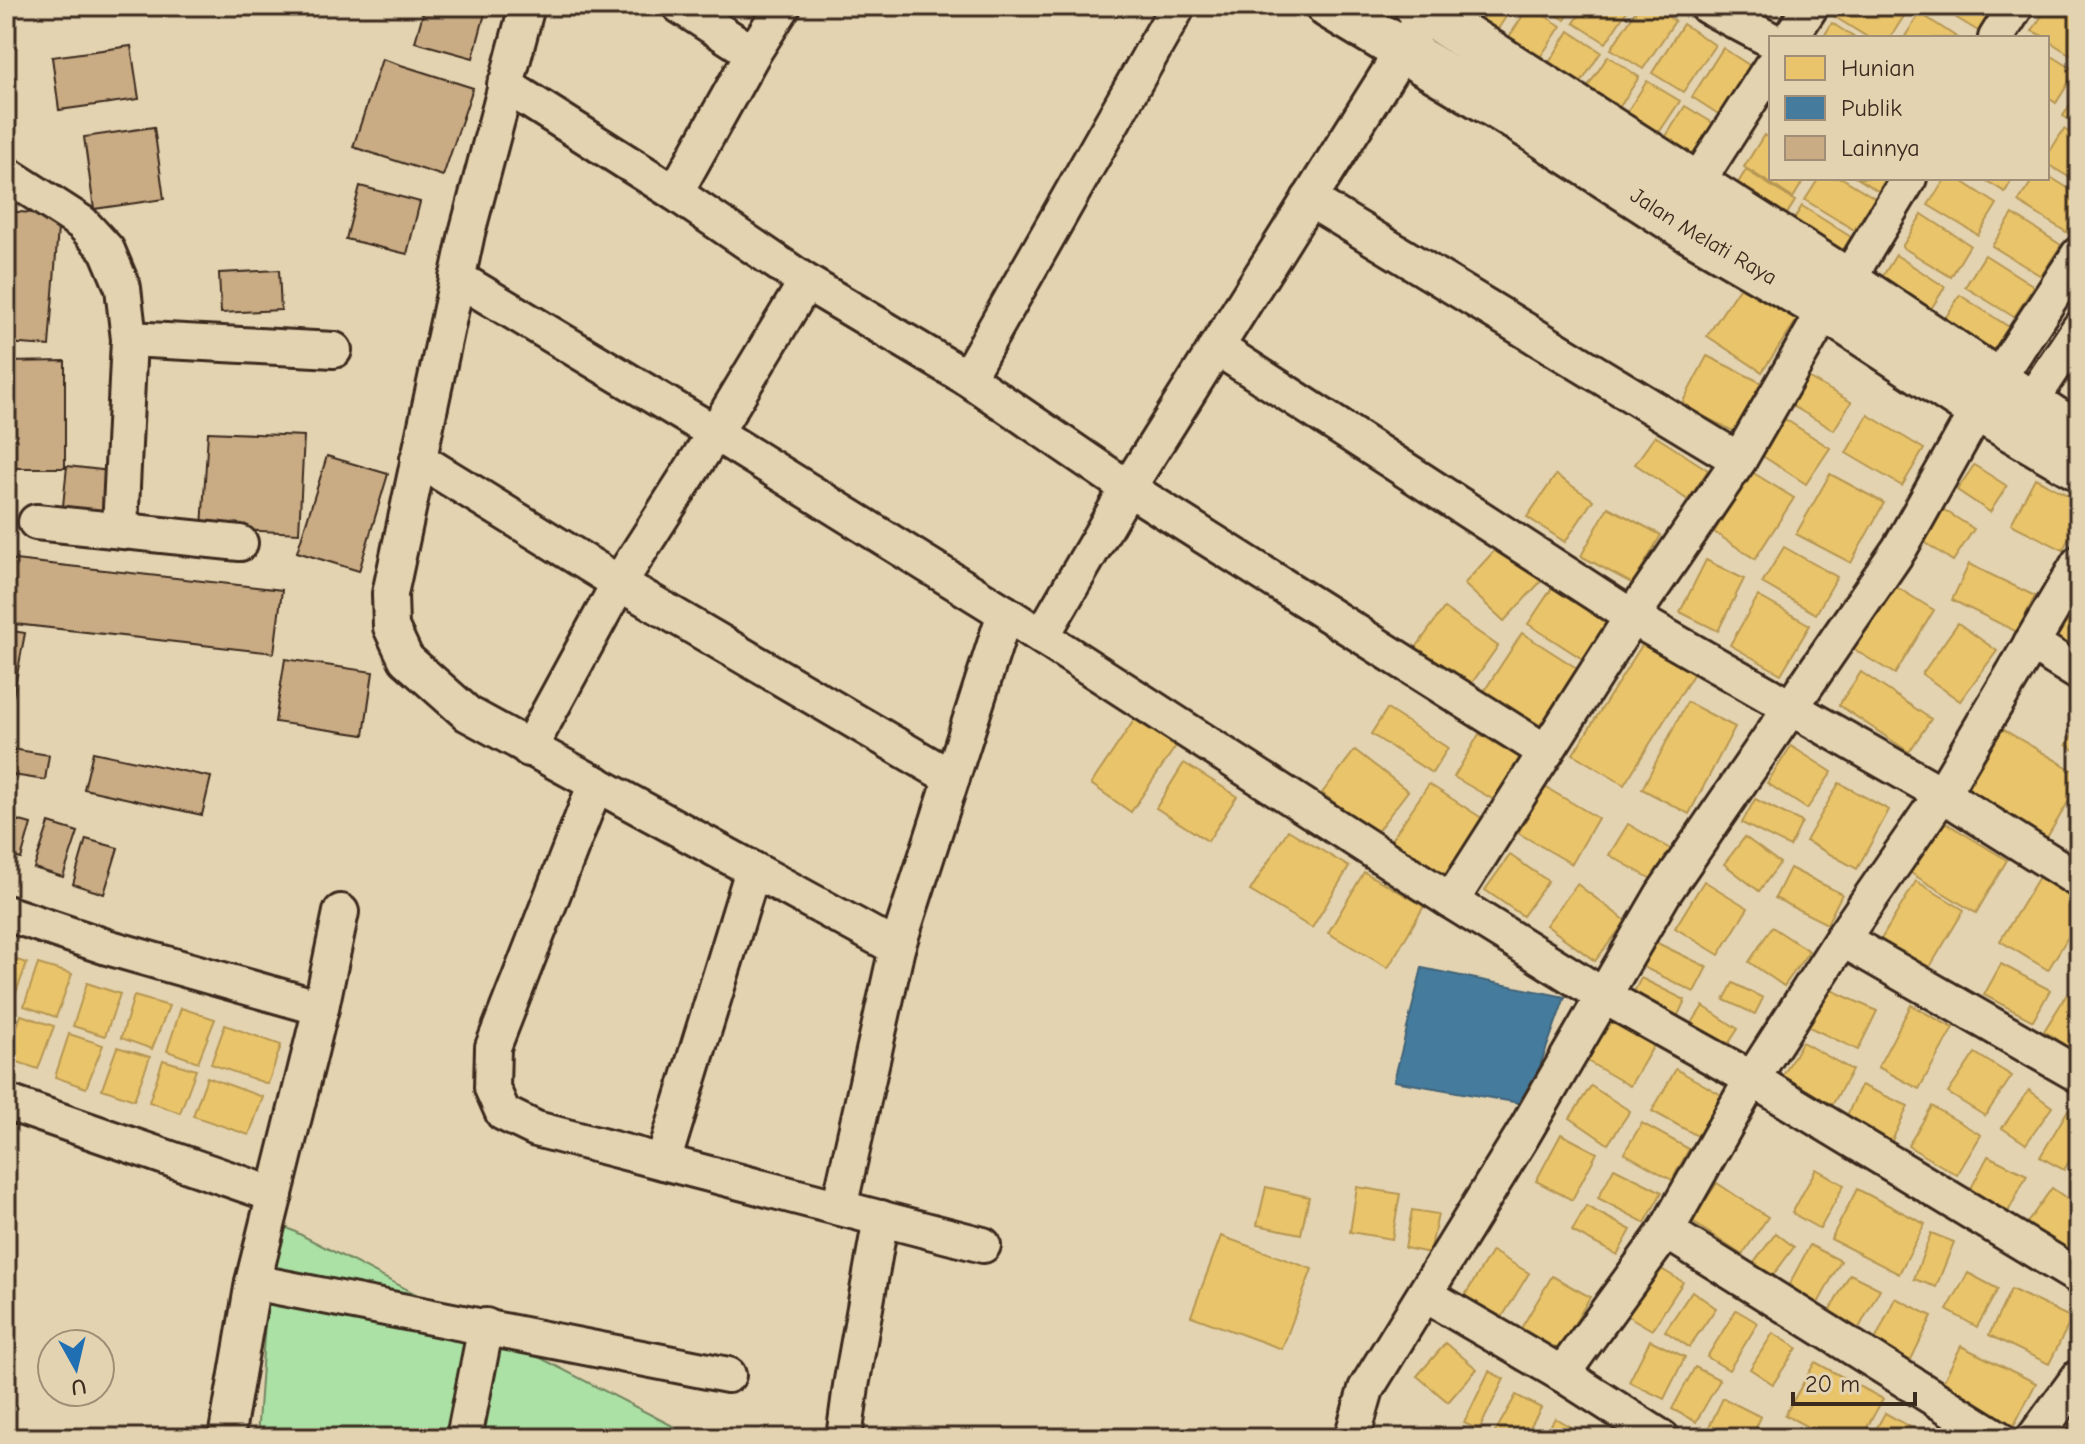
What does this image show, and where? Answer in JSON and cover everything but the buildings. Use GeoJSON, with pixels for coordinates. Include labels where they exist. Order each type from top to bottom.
{"type":"FeatureCollection","features":[{"type":"Feature","properties":{"kind":"street"},"geometry":{"type":"LineString","coordinates":[[527,6],[457,278],[390,594],[391,627],[406,659],[468,714],[897,948]]}},
{"type":"Feature","properties":{"kind":"street"},"geometry":{"type":"LineString","coordinates":[[680,6],[753,53]]}},
{"type":"Feature","properties":{"kind":"street"},"geometry":{"type":"LineString","coordinates":[[675,193],[753,53],[783,6]]}},
{"type":"Feature","properties":{"kind":"street"},"geometry":{"type":"LineString","coordinates":[[967,378],[1178,6]]}},
{"type":"Feature","properties":{"kind":"street","name":"Jalan Melati Raya"},"geometry":{"type":"LineString","coordinates":[[1329,6],[1521,121],[1688,229],[1837,295]]}},
{"type":"Feature","properties":{"kind":"street"},"geometry":{"type":"LineString","coordinates":[[1707,6],[1769,39]]}},
{"type":"Feature","properties":{"kind":"street"},"geometry":{"type":"LineString","coordinates":[[1791,36],[1811,6]]}},
{"type":"Feature","properties":{"kind":"street"},"geometry":{"type":"LineString","coordinates":[[1997,36],[2016,6]]}},
{"type":"Feature","properties":{"kind":"street"},"geometry":{"type":"LineString","coordinates":[[1042,636],[1128,488],[1402,50],[1422,9]]}},
{"type":"Feature","properties":{"kind":"street","name":"Jalan Melati Raya"},"geometry":{"type":"LineString","coordinates":[[1422,9],[1696,184],[1837,295],[2004,406],[2079,468]]}},
{"type":"Feature","properties":{"kind":"street"},"geometry":{"type":"LineString","coordinates":[[1696,184],[1769,70]]}},
{"type":"Feature","properties":{"kind":"street"},"geometry":{"type":"LineString","coordinates":[[505,85],[675,193],[806,282],[967,378],[1128,488],[1546,752]]}},
{"type":"Feature","properties":{"kind":"street"},"geometry":{"type":"LineString","coordinates":[[6,174],[82,223],[107,250],[123,288],[129,339],[120,529]]}},
{"type":"Feature","properties":{"kind":"street"},"geometry":{"type":"LineString","coordinates":[[1451,901],[1632,617],[1739,460],[1908,180]]}},
{"type":"Feature","properties":{"kind":"street"},"geometry":{"type":"LineString","coordinates":[[1309,199],[1739,460]]}},
{"type":"Feature","properties":{"kind":"street"},"geometry":{"type":"LineString","coordinates":[[2004,406],[2079,254]]}},
{"type":"Feature","properties":{"kind":"street"},"geometry":{"type":"LineString","coordinates":[[457,278],[715,433],[1042,636],[1602,995],[1752,1079],[2079,1277]]}},
{"type":"Feature","properties":{"kind":"street"},"geometry":{"type":"LineString","coordinates":[[529,749],[619,583],[806,282]]}},
{"type":"Feature","properties":{"kind":"street"},"geometry":{"type":"LineString","coordinates":[[1352,1438],[1366,1389],[1522,1136],[1663,894],[1900,548],[2004,406],[2079,329]]}},
{"type":"Feature","properties":{"kind":"street"},"geometry":{"type":"LineString","coordinates":[[129,339],[334,350]]}},
{"type":"Feature","properties":{"kind":"street"},"geometry":{"type":"LineString","coordinates":[[1216,347],[1632,617],[1942,794],[2079,880]]}},
{"type":"Feature","properties":{"kind":"street","name":"Jalan Melati Raya"},"geometry":{"type":"LineString","coordinates":[[2004,406],[2079,436]]}},
{"type":"Feature","properties":{"kind":"street"},"geometry":{"type":"LineString","coordinates":[[418,459],[619,583],[952,778]]}},
{"type":"Feature","properties":{"kind":"street"},"geometry":{"type":"LineString","coordinates":[[36,522],[240,543]]}},
{"type":"Feature","properties":{"kind":"street"},"geometry":{"type":"LineString","coordinates":[[1562,1374],[1666,1231],[1752,1079],[1842,939],[1942,794],[2079,563]]}},
{"type":"Feature","properties":{"kind":"street"},"geometry":{"type":"LineString","coordinates":[[839,1208],[897,948],[1005,613]]}},
{"type":"Feature","properties":{"kind":"street"},"geometry":{"type":"LineString","coordinates":[[2031,643],[2079,673]]}},
{"type":"Feature","properties":{"kind":"street"},"geometry":{"type":"LineString","coordinates":[[596,783],[493,1047],[492,1088],[503,1113],[536,1129],[983,1245]]}},
{"type":"Feature","properties":{"kind":"street"},"geometry":{"type":"LineString","coordinates":[[663,1162],[753,870]]}},
{"type":"Feature","properties":{"kind":"street"},"geometry":{"type":"LineString","coordinates":[[226,1438],[253,1282],[321,1008],[341,912]]}},
{"type":"Feature","properties":{"kind":"street"},"geometry":{"type":"LineString","coordinates":[[6,913],[107,947],[321,1008]]}},
{"type":"Feature","properties":{"kind":"street"},"geometry":{"type":"LineString","coordinates":[[1842,939],[2079,1075]]}},
{"type":"Feature","properties":{"kind":"street"},"geometry":{"type":"LineString","coordinates":[[6,1102],[275,1195]]}},
{"type":"Feature","properties":{"kind":"street"},"geometry":{"type":"LineString","coordinates":[[844,1438],[881,1218]]}},
{"type":"Feature","properties":{"kind":"street"},"geometry":{"type":"LineString","coordinates":[[1666,1231],[1998,1438]]}},
{"type":"Feature","properties":{"kind":"street"},"geometry":{"type":"LineString","coordinates":[[253,1282],[728,1375]]}},
{"type":"Feature","properties":{"kind":"street"},"geometry":{"type":"LineString","coordinates":[[1426,1295],[1562,1374],[1662,1438]]}},
{"type":"Feature","properties":{"kind":"street"},"geometry":{"type":"LineString","coordinates":[[464,1438],[486,1326]]}},
{"type":"Feature","properties":{"kind":"street"},"geometry":{"type":"LineString","coordinates":[[2034,1438],[2079,1377]]}},
{"type":"Feature","properties":{"kind":"green space"},"geometry":{"type":"Polygon","coordinates":[[[272,1220],[696,1438],[257,1438],[272,1220]]]}}]}
